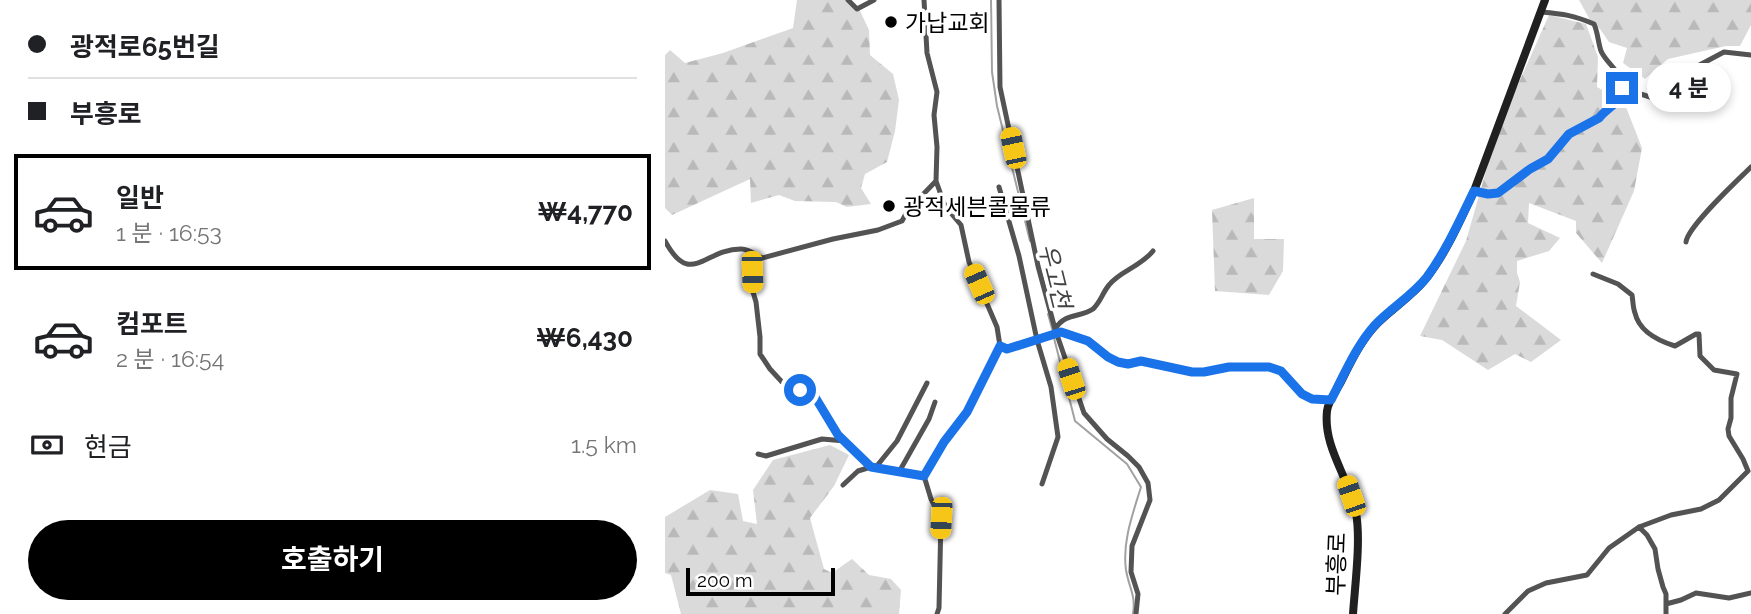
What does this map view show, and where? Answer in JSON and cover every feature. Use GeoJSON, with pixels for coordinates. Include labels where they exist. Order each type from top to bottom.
{"type":"FeatureCollection","features":[{"type":"Feature","properties":{"kind":"main road","name":"부흥로"},"geometry":{"type":"LineString","coordinates":[[1353,614],[1356,513],[1328,437],[1328,407],[1364,340],[1384,317],[1410,296],[1435,265],[1474,191],[1545,0]]}},
{"type":"Feature","properties":{"kind":"street"},"geometry":{"type":"LineString","coordinates":[[848,0],[857,9],[874,0]]}},
{"type":"Feature","properties":{"kind":"street"},"geometry":{"type":"LineString","coordinates":[[924,0],[927,53],[937,92],[934,114],[936,181],[945,206],[961,226],[969,262],[997,327],[1000,346],[967,412],[944,442],[924,476],[931,499],[941,518],[938,611],[947,614]]}},
{"type":"Feature","properties":{"kind":"street"},"geometry":{"type":"LineString","coordinates":[[999,0],[1000,87],[1038,266],[1055,332],[1084,413],[1107,439],[1139,467],[1147,483],[1150,500],[1132,546],[1131,572],[1138,594],[1136,614]]}},
{"type":"Feature","properties":{"kind":"street"},"geometry":{"type":"LineString","coordinates":[[1474,191],[1498,193],[1548,159],[1569,134],[1599,118],[1622,94],[1620,77],[1602,54],[1594,24],[1561,13],[1541,12]]}},
{"type":"Feature","properties":{"kind":"street"},"geometry":{"type":"LineString","coordinates":[[1622,88],[1650,97],[1660,86],[1724,52],[1751,55]]}},
{"type":"Feature","properties":{"kind":"street"},"geometry":{"type":"LineString","coordinates":[[1686,242],[1701,219],[1751,167]]}},
{"type":"Feature","properties":{"kind":"street"},"geometry":{"type":"LineString","coordinates":[[665,241],[672,254],[691,266],[719,253],[744,249],[762,258],[878,230],[902,221],[908,210],[936,181]]}},
{"type":"Feature","properties":{"kind":"street"},"geometry":{"type":"LineString","coordinates":[[999,187],[1051,387],[1058,438],[1042,484]]}},
{"type":"Feature","properties":{"kind":"street"},"geometry":{"type":"LineString","coordinates":[[1055,332],[1059,323],[1065,319],[1095,307],[1110,283],[1146,260],[1153,251]]}},
{"type":"Feature","properties":{"kind":"street"},"geometry":{"type":"LineString","coordinates":[[752,253],[760,354],[782,382],[815,397],[838,435],[874,467]]}},
{"type":"Feature","properties":{"kind":"street"},"geometry":{"type":"LineString","coordinates":[[1505,614],[1528,591],[1546,583],[1587,575],[1609,548],[1639,527],[1671,515],[1701,509],[1719,500],[1750,471],[1729,436],[1728,429],[1737,374],[1714,370],[1700,356],[1699,334],[1675,346],[1645,332],[1635,315],[1632,295],[1618,284],[1593,274]]}},
{"type":"Feature","properties":{"kind":"street"},"geometry":{"type":"LineString","coordinates":[[1000,346],[1007,349],[1061,332],[1088,341],[1108,357],[1128,364],[1141,361],[1192,372],[1229,367],[1269,367],[1281,371],[1302,394],[1312,399],[1331,400]]}},
{"type":"Feature","properties":{"kind":"street"},"geometry":{"type":"LineString","coordinates":[[874,467],[897,441],[927,383]]}},
{"type":"Feature","properties":{"kind":"street"},"geometry":{"type":"LineString","coordinates":[[899,472],[929,419],[935,402]]}},
{"type":"Feature","properties":{"kind":"street"},"geometry":{"type":"LineString","coordinates":[[758,454],[766,456],[822,439],[845,441]]}},
{"type":"Feature","properties":{"kind":"street"},"geometry":{"type":"LineString","coordinates":[[843,485],[857,471],[874,467],[924,476]]}},
{"type":"Feature","properties":{"kind":"street"},"geometry":{"type":"LineString","coordinates":[[1639,527],[1655,549],[1666,594],[1666,614]]}},
{"type":"Feature","properties":{"kind":"street"},"geometry":{"type":"LineString","coordinates":[[1666,604],[1696,593],[1728,598],[1751,593]]}},
{"type":"Feature","properties":{"kind":"green space"},"geometry":{"type":"Polygon","coordinates":[[[797,0],[845,0],[860,11],[869,30],[870,55],[893,74],[899,100],[887,162],[865,174],[861,188],[871,204],[847,207],[836,202],[795,201],[779,195],[751,203],[750,179],[672,215],[665,208],[665,55],[670,50],[685,63],[723,53],[793,28],[797,0]]]}},
{"type":"Feature","properties":{"kind":"green space"},"geometry":{"type":"Polygon","coordinates":[[[1579,0],[1751,0],[1751,25],[1740,46],[1726,46],[1668,59],[1645,79],[1623,63],[1627,48],[1609,42],[1590,20],[1579,0]]]}},
{"type":"Feature","properties":{"kind":"green space"},"geometry":{"type":"Polygon","coordinates":[[[1549,15],[1586,24],[1598,57],[1597,87],[1624,102],[1642,148],[1634,191],[1602,263],[1576,233],[1576,221],[1529,203],[1528,223],[1560,238],[1549,251],[1517,261],[1520,282],[1516,306],[1561,340],[1531,362],[1515,354],[1488,370],[1442,340],[1420,336],[1466,241],[1488,164],[1515,91],[1549,15]]]}},
{"type":"Feature","properties":{"kind":"green space"},"geometry":{"type":"Polygon","coordinates":[[[1254,198],[1254,239],[1284,239],[1283,271],[1269,295],[1215,291],[1212,210],[1254,198]]]}},
{"type":"Feature","properties":{"kind":"green space"},"geometry":{"type":"Polygon","coordinates":[[[830,445],[849,455],[834,486],[810,518],[824,569],[832,573],[852,559],[869,575],[891,579],[901,590],[899,614],[681,614],[671,575],[665,573],[665,517],[710,490],[738,494],[743,521],[757,524],[753,490],[773,460],[830,445]]]}},
{"type":"Feature","properties":{"kind":"waterway","name":"우고천"},"geometry":{"type":"LineString","coordinates":[[991,0],[992,72],[997,106],[1030,241]]}},
{"type":"Feature","properties":{"kind":"waterway","name":"우고천"},"geometry":{"type":"LineString","coordinates":[[1048,314],[1053,332]]}},
{"type":"Feature","properties":{"kind":"waterway","name":"우고천"},"geometry":{"type":"LineString","coordinates":[[1054,338],[1075,421],[1127,464],[1141,487],[1129,528],[1125,559],[1134,602],[1133,614]]}},
{"type":"Feature","properties":{"kind":"place","name":"가납교회"},"geometry":{"type":"Point","coordinates":[891,22]}},
{"type":"Feature","properties":{"kind":"place","name":"광적세븐콜물류"},"geometry":{"type":"Point","coordinates":[889,206]}},
{"type":"Feature","properties":{"kind":"route"},"geometry":{"type":"LineString","coordinates":[[800,390],[815,397],[838,435],[871,467],[924,476],[944,442],[967,412],[1000,346],[1007,349],[1061,332],[1088,341],[1108,357],[1128,364],[1141,361],[1192,372],[1229,367],[1269,367],[1281,371],[1302,394],[1312,399],[1331,400],[1364,340],[1375,326],[1410,296],[1435,265],[1474,191],[1498,193],[1510,182],[1548,159],[1569,134],[1599,118],[1618,101],[1622,88]]}}]}
